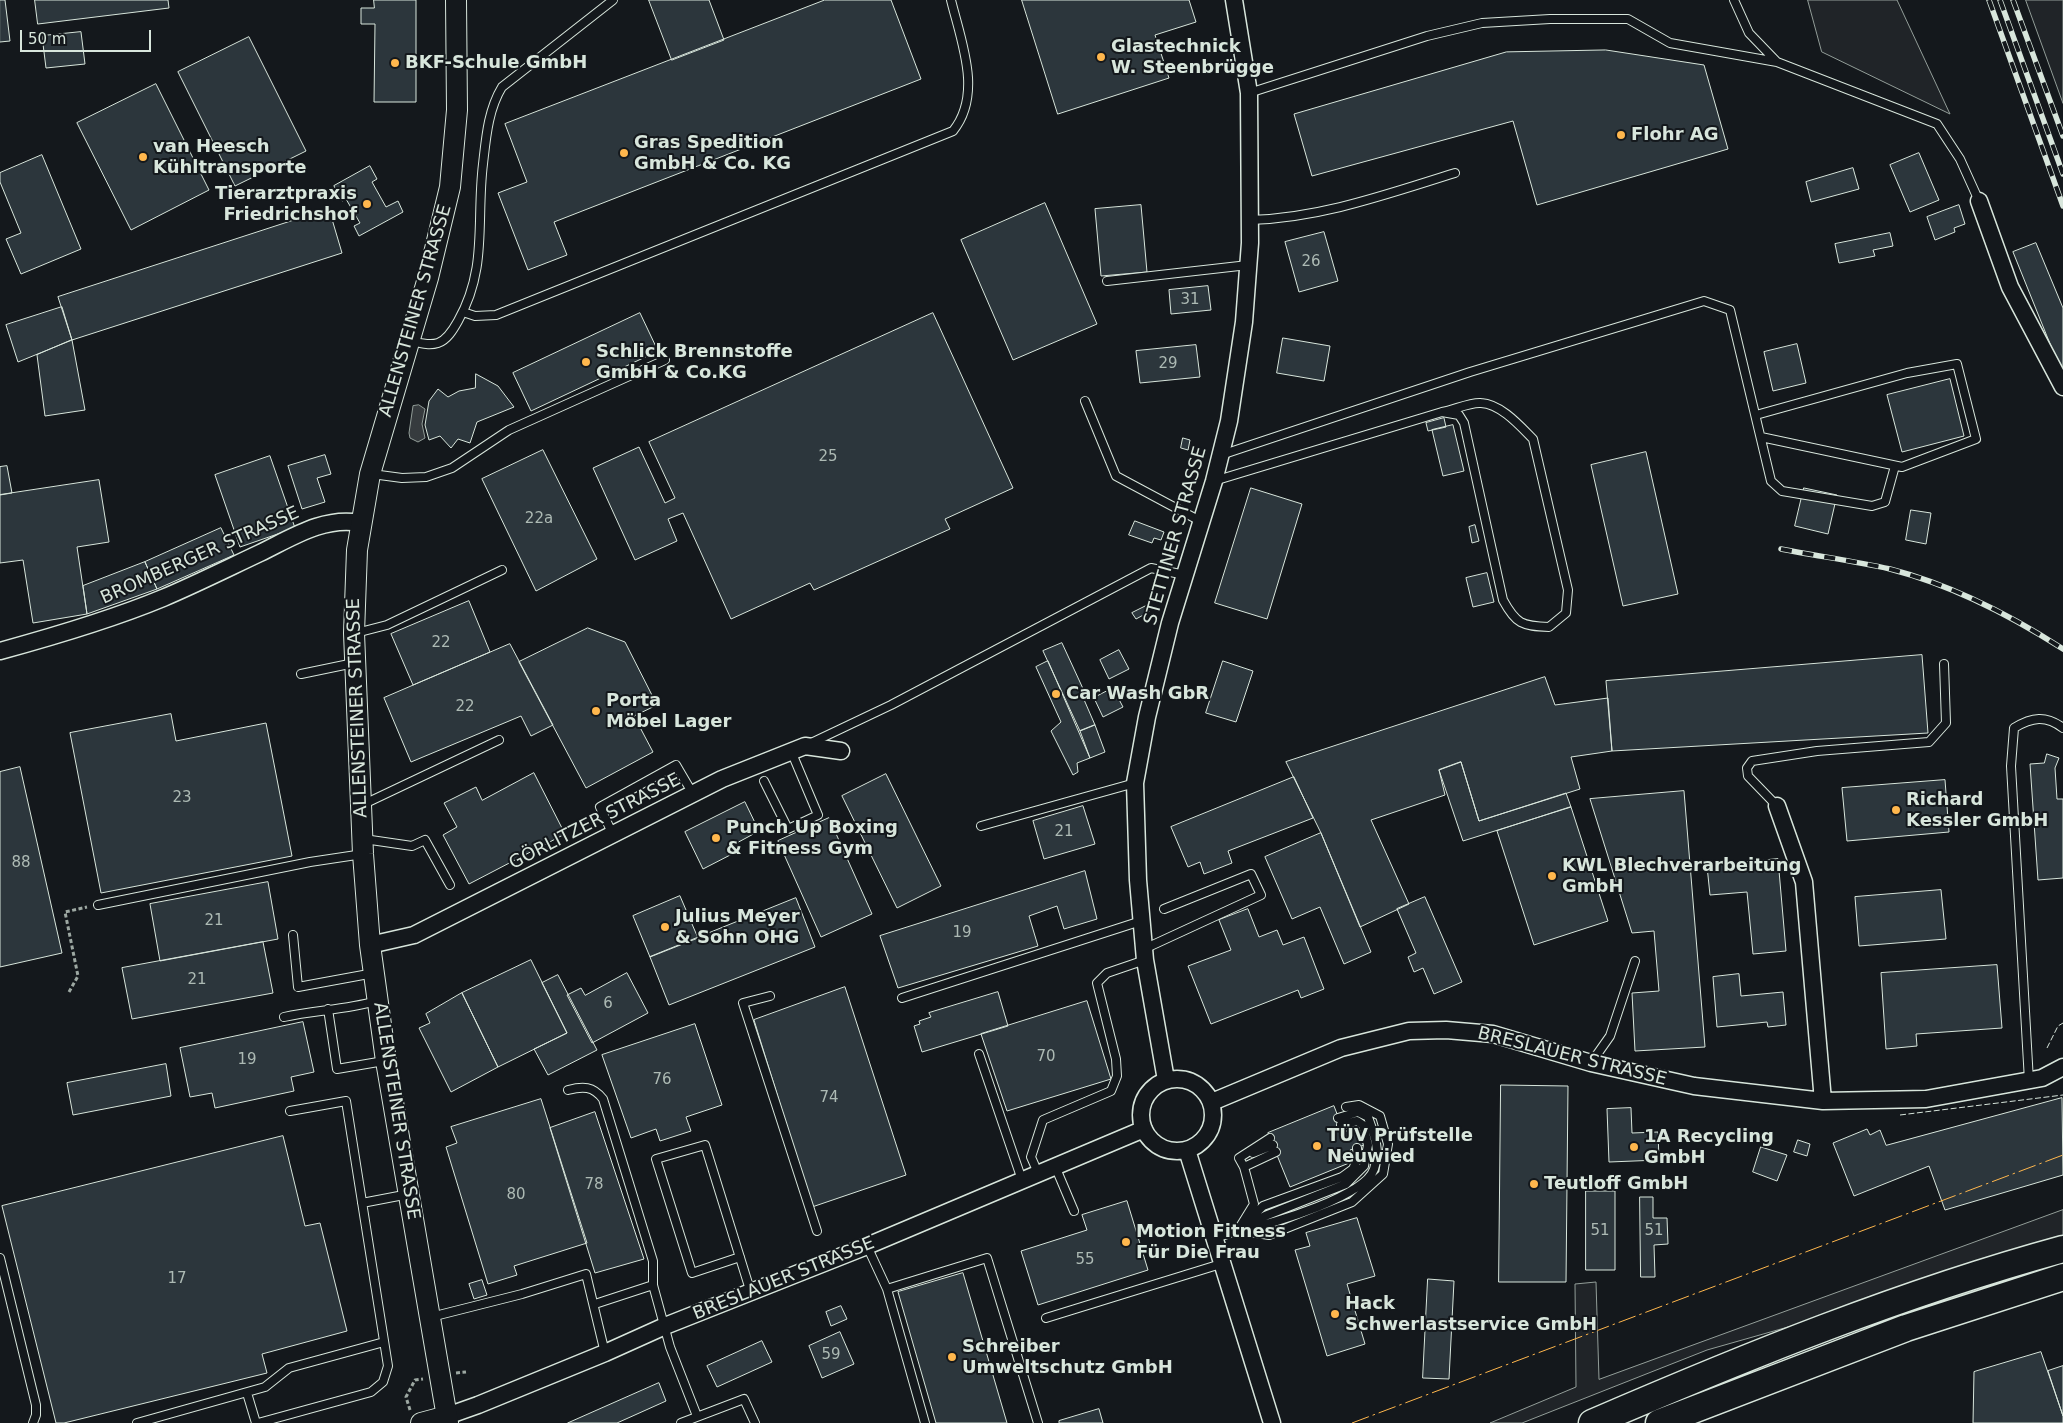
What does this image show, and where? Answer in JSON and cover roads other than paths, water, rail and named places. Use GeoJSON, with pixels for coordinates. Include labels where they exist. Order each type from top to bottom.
{"type":"FeatureCollection","features":[{"type":"Feature","properties":{"kind":"highway"},"geometry":{"type":"LineString","coordinates":[[1592,1423],[1714,1372],[1833,1326],[1914,1297],[2061,1250]]}},
{"type":"Feature","properties":{"kind":"highway"},"geometry":{"type":"LineString","coordinates":[[1659,1423],[1888,1334],[2063,1278]]}},
{"type":"Feature","properties":{"kind":"street","name":"ALLENSTEINER STRASSE"},"geometry":{"type":"LineString","coordinates":[[447,1419],[386,1061],[370,945],[362,846],[354,633],[357,550],[360,523],[370,474],[438,240],[450,187],[457,102],[456,0]]}},
{"type":"Feature","properties":{"kind":"street","name":"STETTINER STRASSE"},"geometry":{"type":"LineString","coordinates":[[1166,1080],[1144,954],[1135,783],[1147,717],[1185,575],[1230,421],[1242,332],[1250,220],[1250,94],[1234,0]]}},
{"type":"Feature","properties":{"kind":"street"},"geometry":{"type":"LineString","coordinates":[[1979,201],[2010,287],[2063,387]]}},
{"type":"Feature","properties":{"kind":"street","name":"BROMBERGER STRASSE"},"geometry":{"type":"LineString","coordinates":[[1,648],[83,628],[164,598],[323,524],[348,520],[360,523]]}},
{"type":"Feature","properties":{"kind":"street","name":"GÖRLITZER STRASSE"},"geometry":{"type":"LineString","coordinates":[[370,945],[414,935],[722,779],[798,748],[841,751]]}},
{"type":"Feature","properties":{"kind":"street"},"geometry":{"type":"LineString","coordinates":[[1777,806],[1804,882],[1823,1101]]}},
{"type":"Feature","properties":{"kind":"street","name":"BRESLAUER STRASSE"},"geometry":{"type":"LineString","coordinates":[[1212,1102],[1341,1048],[1409,1031],[1446,1030],[1493,1034],[1591,1062],[1694,1086],[1823,1101],[1926,1099],[2042,1078],[2063,1066]]}},
{"type":"Feature","properties":{"kind":"street"},"geometry":{"type":"LineString","coordinates":[[1177,1078],[1188,1080],[1198,1085],[1212,1102],[1214,1114],[1212,1126],[1198,1145],[1188,1150],[1167,1150],[1149,1138],[1144,1129],[1141,1117],[1142,1105],[1147,1094],[1155,1085],[1166,1080],[1177,1078]]}},
{"type":"Feature","properties":{"kind":"street","name":"BRESLAUER STRASSE"},"geometry":{"type":"LineString","coordinates":[[422,1423],[447,1419],[665,1326],[867,1246],[1144,1129]]}},
{"type":"Feature","properties":{"kind":"street"},"geometry":{"type":"LineString","coordinates":[[1188,1150],[1272,1423]]}},
{"type":"Feature","properties":{"kind":"lane"},"geometry":{"type":"LineString","coordinates":[[409,341],[426,345],[437,344],[445,339],[463,312],[480,258],[483,165],[491,111],[496,97],[502,87],[613,0]]}},
{"type":"Feature","properties":{"kind":"lane"},"geometry":{"type":"LineString","coordinates":[[463,312],[475,316],[496,316],[953,131],[961,121],[966,108],[968,69],[950,0]]}},
{"type":"Feature","properties":{"kind":"lane"},"geometry":{"type":"LineString","coordinates":[[1734,0],[1749,33],[1776,62]]}},
{"type":"Feature","properties":{"kind":"lane"},"geometry":{"type":"LineString","coordinates":[[1250,94],[1427,36],[1482,23],[1550,19],[1628,19],[1670,43],[1776,62],[1937,124],[1960,159],[1979,201]]}},
{"type":"Feature","properties":{"kind":"lane"},"geometry":{"type":"LineString","coordinates":[[1250,220],[1285,219],[1351,205],[1455,173]]}},
{"type":"Feature","properties":{"kind":"lane"},"geometry":{"type":"LineString","coordinates":[[1107,281],[1248,265]]}},
{"type":"Feature","properties":{"kind":"lane"},"geometry":{"type":"LineString","coordinates":[[1221,455],[1470,372],[1704,301],[1730,310],[1772,481],[1782,491],[1872,506],[1885,502],[1895,466]]}},
{"type":"Feature","properties":{"kind":"lane"},"geometry":{"type":"LineString","coordinates":[[370,474],[402,478],[426,477],[452,468],[509,430],[665,360]]}},
{"type":"Feature","properties":{"kind":"lane"},"geometry":{"type":"LineString","coordinates":[[1756,415],[1907,372],[1957,364],[1976,439],[1902,467],[1761,437]]}},
{"type":"Feature","properties":{"kind":"lane"},"geometry":{"type":"LineString","coordinates":[[1085,401],[1116,476],[1202,522]]}},
{"type":"Feature","properties":{"kind":"lane"},"geometry":{"type":"LineString","coordinates":[[1214,481],[1442,412],[1481,403],[1496,408],[1510,417],[1533,439],[1568,590],[1566,613],[1549,627],[1526,626],[1512,617],[1503,600],[1464,424],[1459,415],[1442,412]]}},
{"type":"Feature","properties":{"kind":"lane"},"geometry":{"type":"LineString","coordinates":[[764,781],[788,829],[818,816],[798,748],[891,704],[1151,568],[1185,575]]}},
{"type":"Feature","properties":{"kind":"lane"},"geometry":{"type":"LineString","coordinates":[[354,633],[387,625],[502,570]]}},
{"type":"Feature","properties":{"kind":"lane"},"geometry":{"type":"LineString","coordinates":[[301,674],[354,663]]}},
{"type":"Feature","properties":{"kind":"lane"},"geometry":{"type":"LineString","coordinates":[[1777,806],[1748,776],[1747,768],[1752,761],[1817,751],[1929,742],[1946,723],[1944,664]]}},
{"type":"Feature","properties":{"kind":"lane"},"geometry":{"type":"LineString","coordinates":[[2029,1081],[2012,766],[2014,728],[2030,718],[2052,719],[2063,728]]}},
{"type":"Feature","properties":{"kind":"lane"},"geometry":{"type":"LineString","coordinates":[[360,806],[499,740]]}},
{"type":"Feature","properties":{"kind":"lane"},"geometry":{"type":"LineString","coordinates":[[613,835],[600,807],[676,764],[693,794]]}},
{"type":"Feature","properties":{"kind":"lane"},"geometry":{"type":"LineString","coordinates":[[981,826],[1135,783]]}},
{"type":"Feature","properties":{"kind":"lane"},"geometry":{"type":"LineString","coordinates":[[98,905],[310,862],[362,846],[412,846],[425,840],[450,885]]}},
{"type":"Feature","properties":{"kind":"lane"},"geometry":{"type":"LineString","coordinates":[[1038,1173],[1032,1157],[1043,1120],[1111,1091],[1118,1076],[1116,1059],[1097,983],[1107,973],[1261,895],[1251,874],[1164,909]]}},
{"type":"Feature","properties":{"kind":"lane"},"geometry":{"type":"LineString","coordinates":[[902,998],[1141,922]]}},
{"type":"Feature","properties":{"kind":"lane"},"geometry":{"type":"LineString","coordinates":[[293,934],[298,987],[374,972]]}},
{"type":"Feature","properties":{"kind":"lane"},"geometry":{"type":"LineString","coordinates":[[1591,1062],[1610,1036],[1635,961]]}},
{"type":"Feature","properties":{"kind":"lane"},"geometry":{"type":"LineString","coordinates":[[770,996],[742,1003],[817,1231]]}},
{"type":"Feature","properties":{"kind":"lane"},"geometry":{"type":"LineString","coordinates":[[284,1017],[358,1006],[378,1001]]}},
{"type":"Feature","properties":{"kind":"lane"},"geometry":{"type":"LineString","coordinates":[[328,1009],[337,1069],[386,1061]]}},
{"type":"Feature","properties":{"kind":"lane"},"geometry":{"type":"LineString","coordinates":[[978,1054],[1022,1180]]}},
{"type":"Feature","properties":{"kind":"lane"},"geometry":{"type":"LineString","coordinates":[[568,1090],[589,1088],[598,1092],[603,1099],[654,1262],[653,1286],[670,1347],[697,1416]]}},
{"type":"Feature","properties":{"kind":"lane"},"geometry":{"type":"LineString","coordinates":[[248,1392],[257,1423],[377,1389],[383,1382],[388,1366],[346,1101],[290,1111]]}},
{"type":"Feature","properties":{"kind":"lane"},"geometry":{"type":"LineString","coordinates":[[1238,1230],[1269,1234],[1352,1202],[1383,1174],[1388,1144],[1380,1116],[1359,1105],[1346,1106]]}},
{"type":"Feature","properties":{"kind":"lane"},"geometry":{"type":"LineString","coordinates":[[1216,1238],[1238,1230],[1265,1216],[1346,1184],[1364,1166],[1368,1146],[1363,1125],[1357,1121],[1344,1123]]}},
{"type":"Feature","properties":{"kind":"lane"},"geometry":{"type":"LineString","coordinates":[[740,1257],[692,1274],[656,1159],[705,1145],[740,1257],[751,1293]]}},
{"type":"Feature","properties":{"kind":"lane"},"geometry":{"type":"LineString","coordinates":[[1238,1230],[1254,1204],[1244,1167],[1239,1158],[1273,1145],[1244,1167]]}},
{"type":"Feature","properties":{"kind":"lane"},"geometry":{"type":"LineString","coordinates":[[1238,1230],[1263,1206],[1342,1177],[1353,1169],[1358,1158],[1357,1148]]}},
{"type":"Feature","properties":{"kind":"lane"},"geometry":{"type":"LineString","coordinates":[[1055,1166],[1074,1211]]}},
{"type":"Feature","properties":{"kind":"lane"},"geometry":{"type":"LineString","coordinates":[[362,1202],[410,1194]]}},
{"type":"Feature","properties":{"kind":"lane"},"geometry":{"type":"LineString","coordinates":[[867,1246],[887,1289],[925,1423]]}},
{"type":"Feature","properties":{"kind":"lane"},"geometry":{"type":"LineString","coordinates":[[0,1258],[36,1405],[36,1415],[33,1423]]}},
{"type":"Feature","properties":{"kind":"lane"},"geometry":{"type":"LineString","coordinates":[[887,1289],[987,1258],[1038,1423]]}},
{"type":"Feature","properties":{"kind":"lane"},"geometry":{"type":"LineString","coordinates":[[1046,1318],[1224,1263]]}},
{"type":"Feature","properties":{"kind":"lane"},"geometry":{"type":"LineString","coordinates":[[431,1318],[522,1294],[586,1274],[595,1304],[605,1353]]}},
{"type":"Feature","properties":{"kind":"lane"},"geometry":{"type":"LineString","coordinates":[[595,1304],[653,1286]]}},
{"type":"Feature","properties":{"kind":"lane"},"geometry":{"type":"LineString","coordinates":[[137,1423],[152,1421],[265,1387],[289,1368],[384,1342]]}},
{"type":"Feature","properties":{"kind":"lane"},"geometry":{"type":"LineString","coordinates":[[681,1423],[744,1398],[755,1423]]}},
{"type":"Feature","properties":{"kind":"railway"},"geometry":{"type":"LineString","coordinates":[[1989,0],[2063,206]]}},
{"type":"Feature","properties":{"kind":"railway"},"geometry":{"type":"LineString","coordinates":[[2000,0],[2063,174]]}},
{"type":"Feature","properties":{"kind":"railway"},"geometry":{"type":"LineString","coordinates":[[2013,0],[2063,136]]}},
{"type":"Feature","properties":{"kind":"railway"},"geometry":{"type":"LineString","coordinates":[[1781,549],[1863,563],[1936,583],[1980,602],[2022,624],[2063,649]]}},
{"type":"Feature","properties":{"kind":"place","name":"Glastechnick W. Steenbrügge"},"geometry":{"type":"Point","coordinates":[1101,57]}},
{"type":"Feature","properties":{"kind":"place","name":"BKF-Schule GmbH"},"geometry":{"type":"Point","coordinates":[395,63]}},
{"type":"Feature","properties":{"kind":"place","name":"Flohr AG"},"geometry":{"type":"Point","coordinates":[1621,135]}},
{"type":"Feature","properties":{"kind":"place","name":"Gras Spedition GmbH & Co. KG"},"geometry":{"type":"Point","coordinates":[624,153]}},
{"type":"Feature","properties":{"kind":"place","name":"van Heesch Kühltransporte"},"geometry":{"type":"Point","coordinates":[143,157]}},
{"type":"Feature","properties":{"kind":"place","name":"Tierarztpraxis Friedrichshof"},"geometry":{"type":"Point","coordinates":[367,204]}},
{"type":"Feature","properties":{"kind":"place","name":"Schlick Brennstoffe GmbH & Co.KG"},"geometry":{"type":"Point","coordinates":[586,362]}},
{"type":"Feature","properties":{"kind":"place","name":"Car Wash GbR"},"geometry":{"type":"Point","coordinates":[1056,694]}},
{"type":"Feature","properties":{"kind":"place","name":"Porta Möbel Lager"},"geometry":{"type":"Point","coordinates":[596,711]}},
{"type":"Feature","properties":{"kind":"place","name":"Richard Kessler GmbH"},"geometry":{"type":"Point","coordinates":[1896,810]}},
{"type":"Feature","properties":{"kind":"place","name":"Punch Up Boxing & Fitness Gym"},"geometry":{"type":"Point","coordinates":[716,838]}},
{"type":"Feature","properties":{"kind":"place","name":"KWL Blechverarbeitung GmbH"},"geometry":{"type":"Point","coordinates":[1552,876]}},
{"type":"Feature","properties":{"kind":"place","name":"Julius Meyer & Sohn OHG"},"geometry":{"type":"Point","coordinates":[665,927]}},
{"type":"Feature","properties":{"kind":"place","name":"TÜV Prüfstelle Neuwied"},"geometry":{"type":"Point","coordinates":[1317,1146]}},
{"type":"Feature","properties":{"kind":"place","name":"1A Recycling GmbH"},"geometry":{"type":"Point","coordinates":[1634,1147]}},
{"type":"Feature","properties":{"kind":"place","name":"Teutloff GmbH"},"geometry":{"type":"Point","coordinates":[1534,1184]}},
{"type":"Feature","properties":{"kind":"place","name":"Motion Fitness Für Die Frau"},"geometry":{"type":"Point","coordinates":[1126,1242]}},
{"type":"Feature","properties":{"kind":"place","name":"Hack Schwerlastservice GmbH"},"geometry":{"type":"Point","coordinates":[1335,1314]}},
{"type":"Feature","properties":{"kind":"place","name":"Schreiber Umweltschutz GmbH"},"geometry":{"type":"Point","coordinates":[952,1357]}}]}
